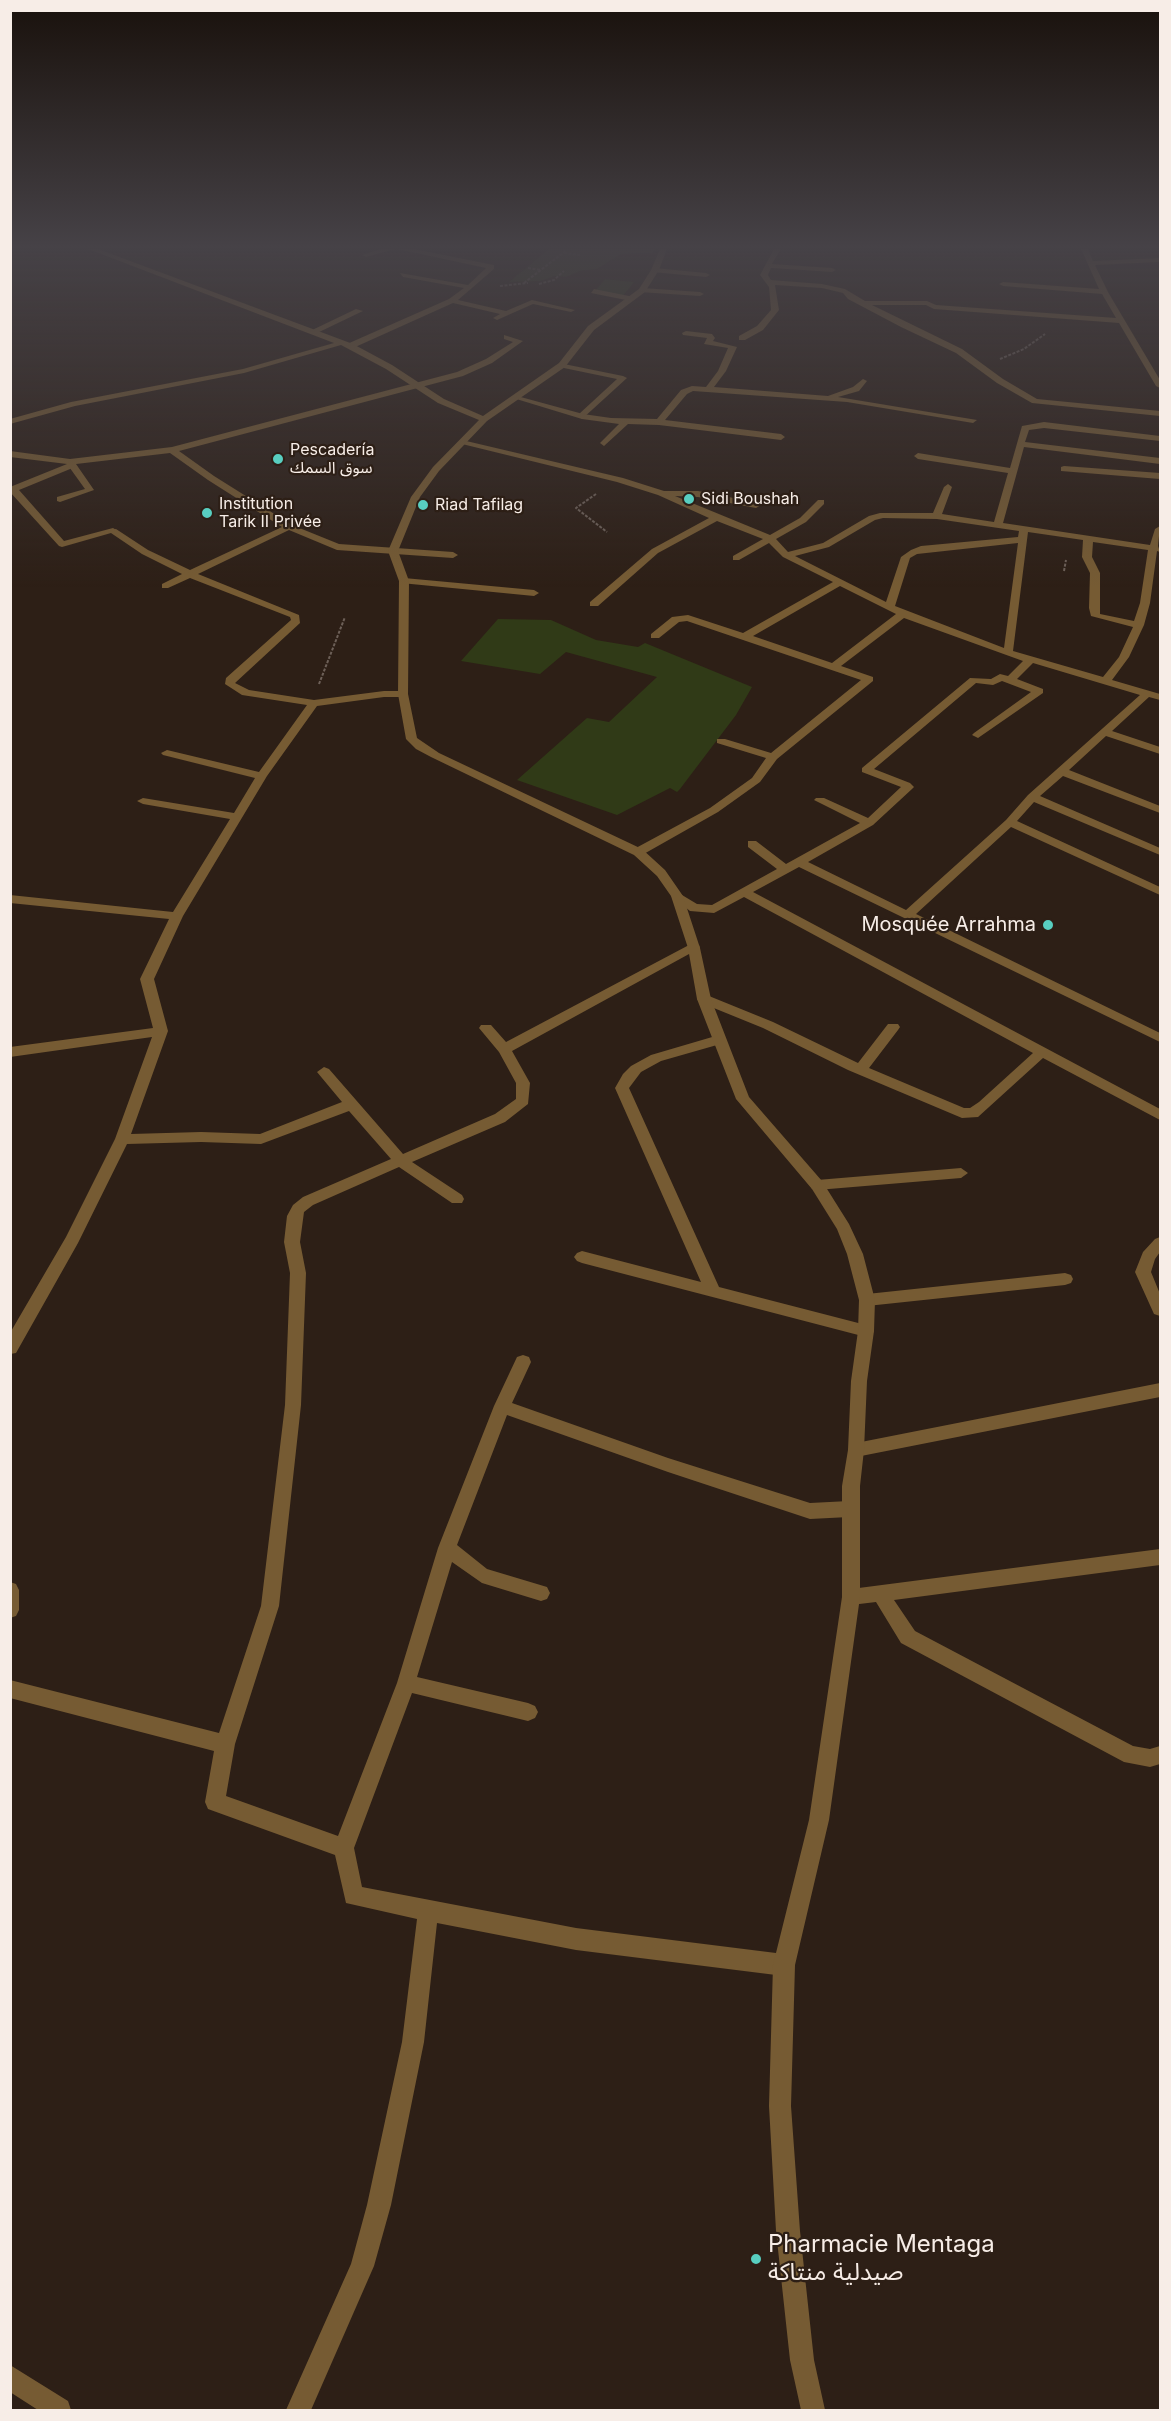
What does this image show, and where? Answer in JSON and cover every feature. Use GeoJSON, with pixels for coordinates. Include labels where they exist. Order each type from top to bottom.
{"type":"FeatureCollection","features":[{"type":"Feature","properties":{"kind":"street"},"geometry":{"type":"LineString","coordinates":[[10,422],[74,404],[244,371],[279,362]]}},
{"type":"Feature","properties":{"kind":"street"},"geometry":{"type":"LineString","coordinates":[[375,362],[441,401],[484,419]]}},
{"type":"Feature","properties":{"kind":"street"},"geometry":{"type":"LineString","coordinates":[[10,454],[71,463],[172,450],[418,386],[460,374],[487,362]]}},
{"type":"Feature","properties":{"kind":"street"},"geometry":{"type":"LineString","coordinates":[[708,389],[726,362]]}},
{"type":"Feature","properties":{"kind":"street"},"geometry":{"type":"LineString","coordinates":[[976,362],[1000,381],[1035,400],[1161,414]]}},
{"type":"Feature","properties":{"kind":"street"},"geometry":{"type":"LineString","coordinates":[[1147,362],[1161,386]]}},
{"type":"Feature","properties":{"kind":"street"},"geometry":{"type":"LineString","coordinates":[[582,416],[623,378],[562,364],[518,398],[484,419],[436,469],[416,497],[393,551],[404,580],[403,694],[412,739],[420,747],[638,852],[661,873],[677,896],[694,948],[704,999],[743,1100],[817,1185],[844,1228],[855,1254],[867,1300],[866,1331],[859,1381],[856,1450],[849,1509],[851,1597],[819,1820],[783,1965],[780,2106],[788,2231],[802,2360],[813,2410]]}},
{"type":"Feature","properties":{"kind":"street"},"geometry":{"type":"LineString","coordinates":[[824,400],[856,389],[863,381]]}},
{"type":"Feature","properties":{"kind":"street"},"geometry":{"type":"LineString","coordinates":[[659,422],[686,390],[708,389],[824,400],[847,400],[973,420]]}},
{"type":"Feature","properties":{"kind":"street"},"geometry":{"type":"LineString","coordinates":[[518,398],[582,416],[659,422],[781,437]]}},
{"type":"Feature","properties":{"kind":"street"},"geometry":{"type":"LineString","coordinates":[[604,443],[626,421]]}},
{"type":"Feature","properties":{"kind":"street"},"geometry":{"type":"LineString","coordinates":[[998,525],[1026,428],[1037,425],[1161,438]]}},
{"type":"Feature","properties":{"kind":"street"},"geometry":{"type":"LineString","coordinates":[[462,443],[620,480],[661,493],[716,518],[769,538],[786,555],[903,615],[1008,653],[1161,697]]}},
{"type":"Feature","properties":{"kind":"street"},"geometry":{"type":"LineString","coordinates":[[1023,444],[1161,461]]}},
{"type":"Feature","properties":{"kind":"street"},"geometry":{"type":"LineString","coordinates":[[172,450],[211,478],[289,527],[337,547],[453,555]]}},
{"type":"Feature","properties":{"kind":"street"},"geometry":{"type":"LineString","coordinates":[[918,456],[1013,471]]}},
{"type":"Feature","properties":{"kind":"street"},"geometry":{"type":"LineString","coordinates":[[60,499],[90,490],[71,463]]}},
{"type":"Feature","properties":{"kind":"street"},"geometry":{"type":"LineString","coordinates":[[71,463],[13,489],[62,544],[113,531],[145,552],[190,574],[290,612],[296,617],[296,621],[230,680],[233,687],[246,693],[314,703],[384,694],[403,694]]}},
{"type":"Feature","properties":{"kind":"street"},"geometry":{"type":"LineString","coordinates":[[1064,469],[1161,476]]}},
{"type":"Feature","properties":{"kind":"street"},"geometry":{"type":"LineString","coordinates":[[937,516],[948,488]]}},
{"type":"Feature","properties":{"kind":"street"},"geometry":{"type":"LineString","coordinates":[[661,493],[698,494],[756,505]]}},
{"type":"Feature","properties":{"kind":"street"},"geometry":{"type":"LineString","coordinates":[[736,558],[802,520],[821,502]]}},
{"type":"Feature","properties":{"kind":"street"},"geometry":{"type":"LineString","coordinates":[[786,555],[826,545],[872,518],[883,515],[937,516],[998,525],[1023,535]]}},
{"type":"Feature","properties":{"kind":"street"},"geometry":{"type":"LineString","coordinates":[[594,604],[655,551],[716,518]]}},
{"type":"Feature","properties":{"kind":"street"},"geometry":{"type":"LineString","coordinates":[[165,586],[289,527]]}},
{"type":"Feature","properties":{"kind":"street"},"geometry":{"type":"LineString","coordinates":[[1106,681],[1124,657],[1138,625],[1161,529]]}},
{"type":"Feature","properties":{"kind":"street"},"geometry":{"type":"LineString","coordinates":[[1008,653],[1023,535]]}},
{"type":"Feature","properties":{"kind":"street"},"geometry":{"type":"LineString","coordinates":[[889,608],[906,557],[928,548],[1023,535],[1088,538],[1157,548]]}},
{"type":"Feature","properties":{"kind":"street"},"geometry":{"type":"LineString","coordinates":[[1088,538],[1086,557],[1095,573],[1094,608],[1096,616],[1138,625]]}},
{"type":"Feature","properties":{"kind":"street"},"geometry":{"type":"LineString","coordinates":[[404,580],[534,593]]}},
{"type":"Feature","properties":{"kind":"street"},"geometry":{"type":"LineString","coordinates":[[744,637],[839,583]]}},
{"type":"Feature","properties":{"kind":"street"},"geometry":{"type":"LineString","coordinates":[[835,666],[903,615]]}},
{"type":"Feature","properties":{"kind":"street"},"geometry":{"type":"LineString","coordinates":[[638,852],[714,810],[756,780],[773,757],[868,681],[866,677],[835,666],[684,617],[676,619],[655,636]]}},
{"type":"Feature","properties":{"kind":"street"},"geometry":{"type":"LineString","coordinates":[[1010,681],[1031,659]]}},
{"type":"Feature","properties":{"kind":"street"},"geometry":{"type":"LineString","coordinates":[[677,896],[693,908],[714,909],[869,823],[908,788],[906,785],[866,770],[974,680],[993,682],[1000,677],[1039,691],[978,735]]}},
{"type":"Feature","properties":{"kind":"street"},"geometry":{"type":"LineString","coordinates":[[907,916],[1010,822],[1032,797],[1148,693]]}},
{"type":"Feature","properties":{"kind":"street"},"geometry":{"type":"LineString","coordinates":[[10,1348],[73,1239],[122,1138],[161,1031],[147,979],[177,916],[262,776],[314,703]]}},
{"type":"Feature","properties":{"kind":"street"},"geometry":{"type":"LineString","coordinates":[[1104,732],[1161,751]]}},
{"type":"Feature","properties":{"kind":"street"},"geometry":{"type":"LineString","coordinates":[[721,741],[773,757]]}},
{"type":"Feature","properties":{"kind":"street"},"geometry":{"type":"LineString","coordinates":[[166,753],[262,776]]}},
{"type":"Feature","properties":{"kind":"street"},"geometry":{"type":"LineString","coordinates":[[1061,771],[1161,810]]}},
{"type":"Feature","properties":{"kind":"street"},"geometry":{"type":"LineString","coordinates":[[1032,797],[1161,852]]}},
{"type":"Feature","properties":{"kind":"street"},"geometry":{"type":"LineString","coordinates":[[820,800],[869,823]]}},
{"type":"Feature","properties":{"kind":"street"},"geometry":{"type":"LineString","coordinates":[[143,801],[237,817]]}},
{"type":"Feature","properties":{"kind":"street"},"geometry":{"type":"LineString","coordinates":[[1010,822],[1161,891]]}},
{"type":"Feature","properties":{"kind":"street"},"geometry":{"type":"LineString","coordinates":[[752,844],[786,870]]}},
{"type":"Feature","properties":{"kind":"street"},"geometry":{"type":"LineString","coordinates":[[800,863],[1161,1038]]}},
{"type":"Feature","properties":{"kind":"street"},"geometry":{"type":"LineString","coordinates":[[745,893],[1161,1116]]}},
{"type":"Feature","properties":{"kind":"street"},"geometry":{"type":"LineString","coordinates":[[10,899],[177,916]]}},
{"type":"Feature","properties":{"kind":"street"},"geometry":{"type":"LineString","coordinates":[[504,1049],[694,948]]}},
{"type":"Feature","properties":{"kind":"street"},"geometry":{"type":"LineString","coordinates":[[704,999],[768,1025],[860,1070],[962,1113],[973,1113],[1042,1052]]}},
{"type":"Feature","properties":{"kind":"street"},"geometry":{"type":"LineString","coordinates":[[860,1070],[893,1027]]}},
{"type":"Feature","properties":{"kind":"street"},"geometry":{"type":"LineString","coordinates":[[344,1848],[215,1802],[225,1744],[270,1606],[293,1405],[298,1273],[292,1242],[295,1216],[298,1209],[308,1201],[500,1118],[523,1101],[523,1083],[504,1049],[486,1028]]}},
{"type":"Feature","properties":{"kind":"street"},"geometry":{"type":"LineString","coordinates":[[10,1052],[161,1031]]}},
{"type":"Feature","properties":{"kind":"street"},"geometry":{"type":"LineString","coordinates":[[712,1289],[622,1088],[636,1069],[656,1058],[719,1040]]}},
{"type":"Feature","properties":{"kind":"street"},"geometry":{"type":"LineString","coordinates":[[324,1072],[350,1105],[402,1162],[457,1199]]}},
{"type":"Feature","properties":{"kind":"street"},"geometry":{"type":"LineString","coordinates":[[122,1138],[261,1138],[350,1105]]}},
{"type":"Feature","properties":{"kind":"street"},"geometry":{"type":"LineString","coordinates":[[817,1185],[962,1173]]}},
{"type":"Feature","properties":{"kind":"street"},"geometry":{"type":"LineString","coordinates":[[1161,1244],[1148,1256],[1143,1272],[1161,1310]]}},
{"type":"Feature","properties":{"kind":"street"},"geometry":{"type":"LineString","coordinates":[[582,1257],[712,1289],[866,1331]]}},
{"type":"Feature","properties":{"kind":"street"},"geometry":{"type":"LineString","coordinates":[[867,1300],[1065,1279]]}},
{"type":"Feature","properties":{"kind":"street"},"geometry":{"type":"LineString","coordinates":[[523,1362],[502,1406],[447,1548],[406,1683],[344,1848],[353,1896],[429,1913],[576,1939],[783,1965]]}},
{"type":"Feature","properties":{"kind":"street"},"geometry":{"type":"LineString","coordinates":[[856,1450],[1161,1390]]}},
{"type":"Feature","properties":{"kind":"street"},"geometry":{"type":"LineString","coordinates":[[502,1406],[668,1465],[810,1511],[849,1509]]}},
{"type":"Feature","properties":{"kind":"street"},"geometry":{"type":"LineString","coordinates":[[447,1548],[483,1575],[541,1593]]}},
{"type":"Feature","properties":{"kind":"street"},"geometry":{"type":"LineString","coordinates":[[851,1597],[1161,1557]]}},
{"type":"Feature","properties":{"kind":"street"},"geometry":{"type":"LineString","coordinates":[[10,1590],[10,1610]]}},
{"type":"Feature","properties":{"kind":"street"},"geometry":{"type":"LineString","coordinates":[[880,1593],[908,1637],[1131,1755],[1150,1758],[1161,1755]]}},
{"type":"Feature","properties":{"kind":"street"},"geometry":{"type":"LineString","coordinates":[[406,1683],[528,1712]]}},
{"type":"Feature","properties":{"kind":"street"},"geometry":{"type":"LineString","coordinates":[[10,1689],[225,1744]]}},
{"type":"Feature","properties":{"kind":"street"},"geometry":{"type":"LineString","coordinates":[[298,2410],[362,2266],[379,2205],[412,2042],[429,1913]]}},
{"type":"Feature","properties":{"kind":"street"},"geometry":{"type":"LineString","coordinates":[[10,2377],[59,2410]]}},
{"type":"Feature","properties":{"kind":"path"},"geometry":{"type":"LineString","coordinates":[[982,366],[992,362]]}},
{"type":"Feature","properties":{"kind":"path"},"geometry":{"type":"LineString","coordinates":[[607,532],[576,508],[620,480]]}},
{"type":"Feature","properties":{"kind":"path"},"geometry":{"type":"LineString","coordinates":[[314,703],[325,663],[345,618]]}},
{"type":"Feature","properties":{"kind":"green space"},"geometry":{"type":"Polygon","coordinates":[[[498,619],[551,620],[596,640],[638,647],[645,643],[752,687],[736,715],[677,792],[670,788],[617,815],[517,780],[587,718],[609,722],[657,677],[566,652],[540,674],[461,661],[498,619]]]}},
{"type":"Feature","properties":{"kind":"place","name":"Pescadería سوق السمك"},"geometry":{"type":"Point","coordinates":[278,459]}},
{"type":"Feature","properties":{"kind":"place","name":"Sidi Boushah"},"geometry":{"type":"Point","coordinates":[689,499]}},
{"type":"Feature","properties":{"kind":"place","name":"Riad Tafilag"},"geometry":{"type":"Point","coordinates":[423,505]}},
{"type":"Feature","properties":{"kind":"place","name":"Institution Tarik II Privée"},"geometry":{"type":"Point","coordinates":[207,513]}},
{"type":"Feature","properties":{"kind":"place","name":"Mosquée Arrahma"},"geometry":{"type":"Point","coordinates":[1048,925]}},
{"type":"Feature","properties":{"kind":"place","name":"Pharmacie Mentaga صيدلية منتاكة"},"geometry":{"type":"Point","coordinates":[756,2259]}}]}
